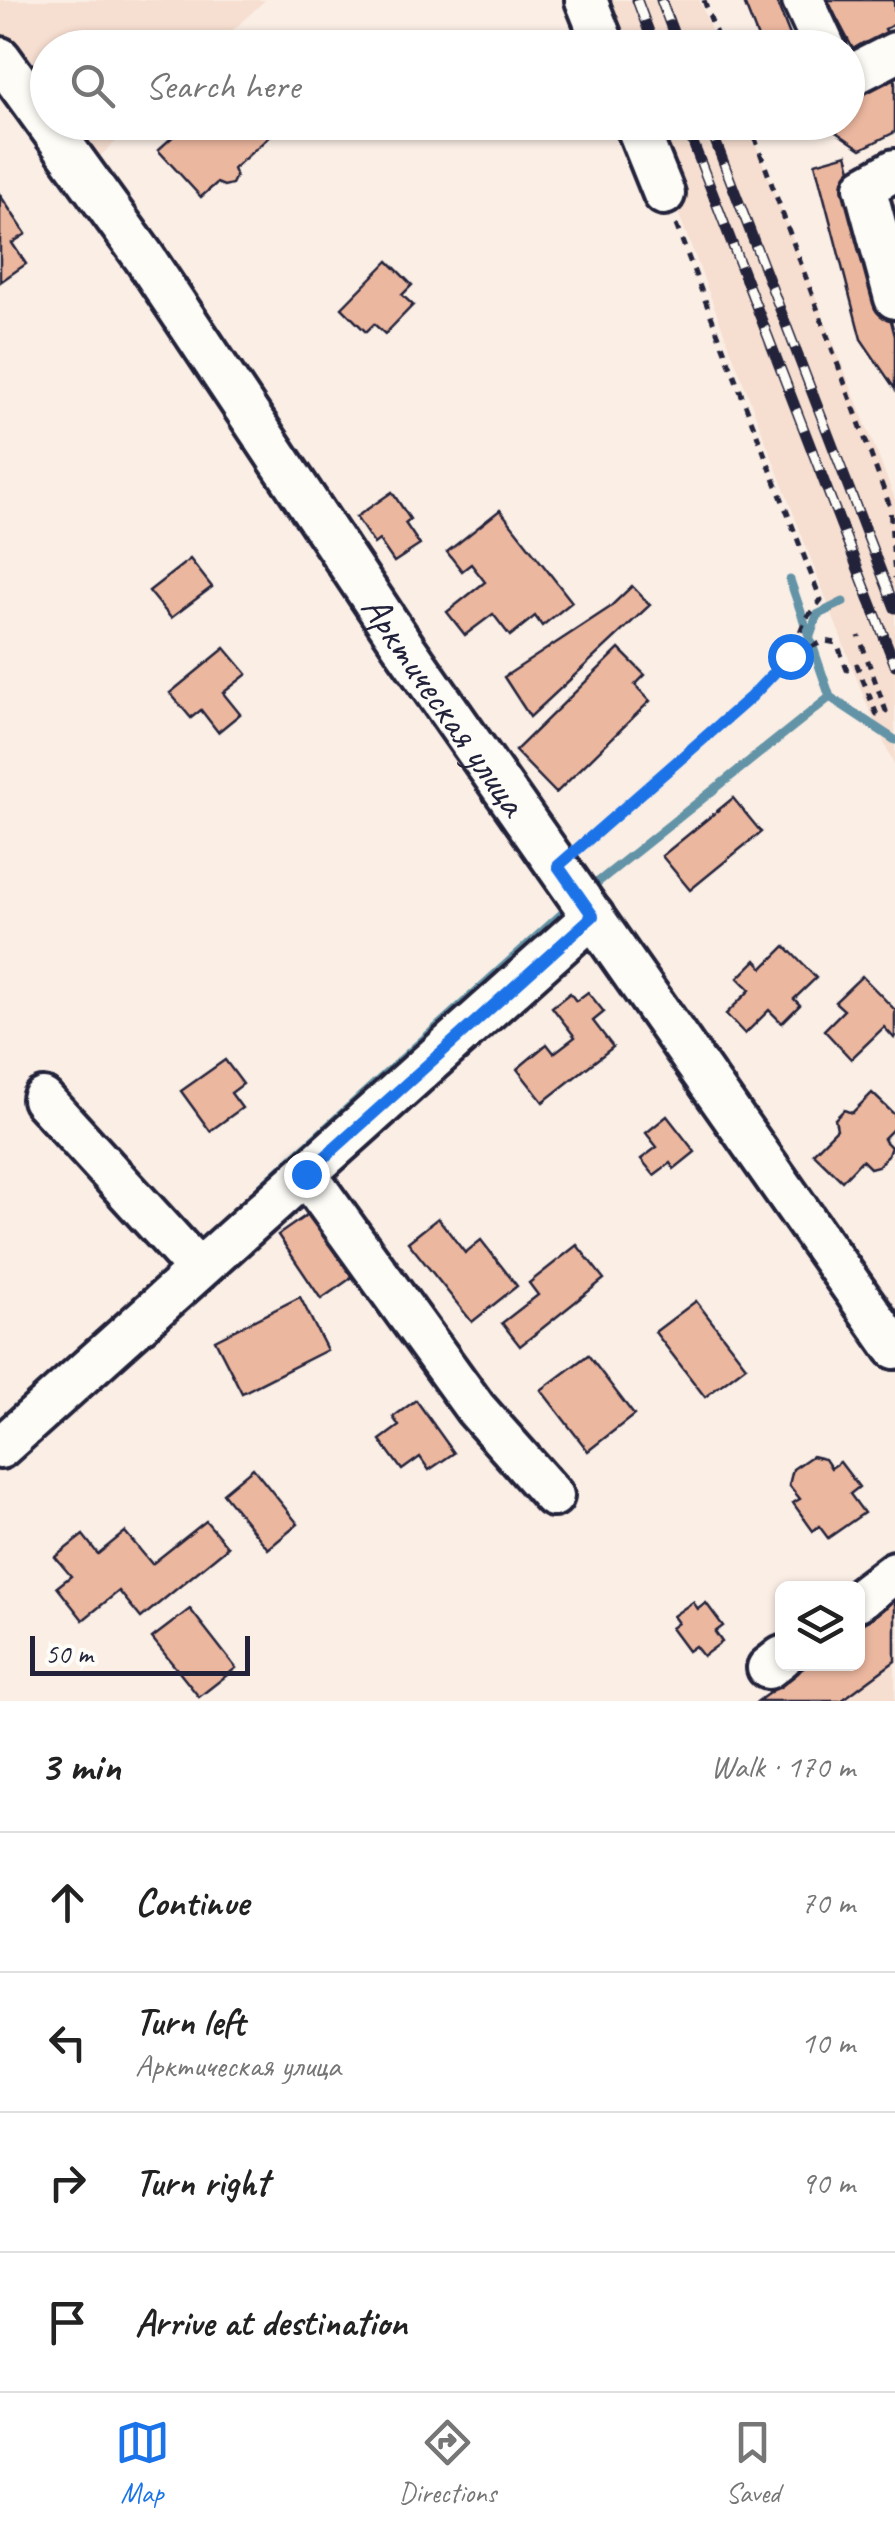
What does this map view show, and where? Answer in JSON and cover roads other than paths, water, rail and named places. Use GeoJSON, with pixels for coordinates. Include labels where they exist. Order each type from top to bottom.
{"type":"FeatureCollection","features":[{"type":"Feature","properties":{"kind":"street"},"geometry":{"type":"LineString","coordinates":[[586,0],[598,30]]}},
{"type":"Feature","properties":{"kind":"street"},"geometry":{"type":"LineString","coordinates":[[803,0],[816,30]]}},
{"type":"Feature","properties":{"kind":"street"},"geometry":{"type":"LineString","coordinates":[[865,69],[895,54]]}},
{"type":"Feature","properties":{"kind":"street","name":"Арктическая улица"},"geometry":{"type":"LineString","coordinates":[[0,58],[30,99]]}},
{"type":"Feature","properties":{"kind":"street","name":"Арктическая улица"},"geometry":{"type":"LineString","coordinates":[[59,140],[144,257],[406,650],[895,1348]]}},
{"type":"Feature","properties":{"kind":"street"},"geometry":{"type":"LineString","coordinates":[[642,140],[664,194]]}},
{"type":"Feature","properties":{"kind":"street"},"geometry":{"type":"LineString","coordinates":[[895,170],[865,188],[895,298]]}},
{"type":"Feature","properties":{"kind":"street"},"geometry":{"type":"LineString","coordinates":[[0,1448],[593,916]]}},
{"type":"Feature","properties":{"kind":"street"},"geometry":{"type":"LineString","coordinates":[[44,1099],[198,1270]]}},
{"type":"Feature","properties":{"kind":"street"},"geometry":{"type":"LineString","coordinates":[[306,1174],[476,1408],[553,1496]]}},
{"type":"Feature","properties":{"kind":"street"},"geometry":{"type":"LineString","coordinates":[[865,1595],[895,1572]]}},
{"type":"Feature","properties":{"kind":"waterway"},"geometry":{"type":"LineString","coordinates":[[790,580],[830,697],[895,740]]}},
{"type":"Feature","properties":{"kind":"waterway"},"geometry":{"type":"LineString","coordinates":[[810,635],[817,615],[843,602]]}},
{"type":"Feature","properties":{"kind":"waterway"},"geometry":{"type":"LineString","coordinates":[[588,890],[830,697]]}},
{"type":"Feature","properties":{"kind":"waterway"},"geometry":{"type":"LineString","coordinates":[[261,1187],[566,910]]}},
{"type":"Feature","properties":{"kind":"railway"},"geometry":{"type":"LineString","coordinates":[[637,0],[648,30]]}},
{"type":"Feature","properties":{"kind":"railway"},"geometry":{"type":"LineString","coordinates":[[661,0],[672,30]]}},
{"type":"Feature","properties":{"kind":"railway"},"geometry":{"type":"LineString","coordinates":[[692,140],[895,665]]}},
{"type":"Feature","properties":{"kind":"railway"},"geometry":{"type":"LineString","coordinates":[[715,140],[895,608]]}}]}
